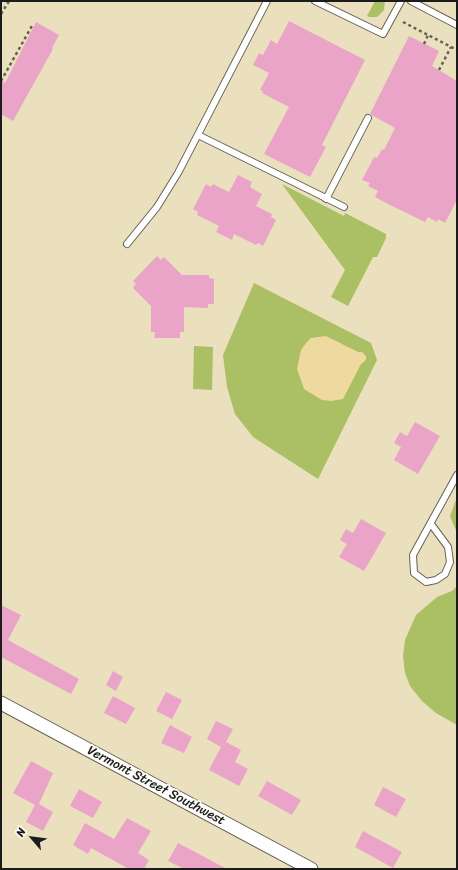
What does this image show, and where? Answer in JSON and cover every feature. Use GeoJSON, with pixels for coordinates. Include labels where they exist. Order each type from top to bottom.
{"type":"FeatureCollection","features":[{"type":"Feature","properties":{"kind":"street","name":"Vermont Street Southwest"},"geometry":{"type":"LineString","coordinates":[[1,703],[308,868]]}},
{"type":"Feature","properties":{"kind":"lane"},"geometry":{"type":"LineString","coordinates":[[127,244],[158,207],[198,135],[267,1]]}},
{"type":"Feature","properties":{"kind":"lane"},"geometry":{"type":"LineString","coordinates":[[316,1],[383,34],[401,1]]}},
{"type":"Feature","properties":{"kind":"lane"},"geometry":{"type":"LineString","coordinates":[[411,1],[457,25]]}},
{"type":"Feature","properties":{"kind":"lane"},"geometry":{"type":"LineString","coordinates":[[326,198],[368,118]]}},
{"type":"Feature","properties":{"kind":"lane"},"geometry":{"type":"LineString","coordinates":[[198,135],[344,208]]}},
{"type":"Feature","properties":{"kind":"lane"},"geometry":{"type":"LineString","coordinates":[[431,524],[448,547],[450,562],[445,574],[436,580],[426,582],[414,573],[414,555],[457,475]]}},
{"type":"Feature","properties":{"kind":"path"},"geometry":{"type":"LineString","coordinates":[[1,14],[9,1]]}},
{"type":"Feature","properties":{"kind":"path"},"geometry":{"type":"LineString","coordinates":[[403,22],[457,50]]}},
{"type":"Feature","properties":{"kind":"path"},"geometry":{"type":"LineString","coordinates":[[1,81],[33,24]]}},
{"type":"Feature","properties":{"kind":"path"},"geometry":{"type":"LineString","coordinates":[[424,44],[428,35]]}},
{"type":"Feature","properties":{"kind":"path"},"geometry":{"type":"LineString","coordinates":[[439,70],[451,47]]}},
{"type":"Feature","properties":{"kind":"green space"},"geometry":{"type":"Polygon","coordinates":[[[375,1],[385,1],[384,10],[377,17],[369,17],[367,16],[375,1]]]}},
{"type":"Feature","properties":{"kind":"green space"},"geometry":{"type":"Polygon","coordinates":[[[282,184],[344,216],[345,213],[386,234],[386,238],[377,257],[373,257],[348,306],[331,297],[345,270],[282,184]]]}},
{"type":"Feature","properties":{"kind":"green space"},"geometry":{"type":"Polygon","coordinates":[[[254,283],[371,343],[377,360],[318,479],[253,437],[235,414],[227,387],[223,355],[254,283]]]}},
{"type":"Feature","properties":{"kind":"green space"},"geometry":{"type":"Polygon","coordinates":[[[194,346],[213,347],[212,390],[193,389],[194,346]]]}},
{"type":"Feature","properties":{"kind":"green space"},"geometry":{"type":"Polygon","coordinates":[[[457,497],[457,533],[450,516],[457,497]]]}},
{"type":"Feature","properties":{"kind":"green space"},"geometry":{"type":"Polygon","coordinates":[[[457,586],[457,725],[436,713],[422,701],[410,686],[405,673],[403,656],[405,640],[416,615],[437,597],[452,591],[457,586]]]}},
{"type":"Feature","properties":{"kind":"sand"},"geometry":{"type":"Polygon","coordinates":[[[326,336],[358,352],[362,352],[366,356],[366,360],[361,364],[343,399],[331,401],[322,400],[304,389],[297,369],[301,350],[306,343],[311,338],[326,336]]]}},
{"type":"Feature","properties":{"kind":"building"},"geometry":{"type":"Polygon","coordinates":[[[289,21],[365,60],[322,145],[326,147],[310,177],[264,154],[289,107],[262,93],[263,91],[260,90],[269,73],[253,65],[259,53],[263,55],[271,40],[277,44],[289,21]]]}},
{"type":"Feature","properties":{"kind":"building"},"geometry":{"type":"Polygon","coordinates":[[[36,22],[59,35],[52,48],[53,49],[13,121],[1,114],[1,80],[5,83],[36,22]]]}},
{"type":"Feature","properties":{"kind":"building"},"geometry":{"type":"Polygon","coordinates":[[[409,36],[439,51],[432,66],[457,81],[457,200],[445,223],[438,219],[437,222],[428,217],[425,222],[390,205],[375,197],[378,191],[368,186],[370,183],[362,180],[374,157],[377,158],[382,149],[384,150],[395,128],[370,114],[409,36]]]}},
{"type":"Feature","properties":{"kind":"building"},"geometry":{"type":"Polygon","coordinates":[[[238,175],[252,182],[250,187],[262,194],[256,206],[272,214],[271,217],[276,220],[263,246],[258,243],[256,245],[234,234],[232,240],[216,232],[219,226],[197,215],[198,212],[193,209],[206,184],[211,187],[213,184],[229,192],[238,175]]]}},
{"type":"Feature","properties":{"kind":"building"},"geometry":{"type":"Polygon","coordinates":[[[157,256],[161,260],[164,257],[182,275],[209,275],[209,278],[214,279],[214,304],[208,304],[208,308],[184,307],[184,332],[180,332],[180,338],[154,338],[155,332],[151,332],[151,306],[133,288],[136,284],[133,281],[157,256]]]}},
{"type":"Feature","properties":{"kind":"building"},"geometry":{"type":"Polygon","coordinates":[[[415,422],[440,436],[418,474],[394,460],[401,447],[394,443],[400,432],[407,436],[415,422]]]}},
{"type":"Feature","properties":{"kind":"building"},"geometry":{"type":"Polygon","coordinates":[[[361,519],[386,533],[364,571],[339,557],[347,544],[340,540],[346,529],[353,533],[361,519]]]}},
{"type":"Feature","properties":{"kind":"building"},"geometry":{"type":"Polygon","coordinates":[[[1,605],[21,615],[8,640],[79,679],[71,694],[1,657],[1,605]]]}},
{"type":"Feature","properties":{"kind":"building"},"geometry":{"type":"Polygon","coordinates":[[[113,671],[123,677],[116,691],[106,685],[113,671]]]}},
{"type":"Feature","properties":{"kind":"building"},"geometry":{"type":"Polygon","coordinates":[[[166,692],[182,700],[172,719],[156,711],[166,692]]]}},
{"type":"Feature","properties":{"kind":"building"},"geometry":{"type":"Polygon","coordinates":[[[113,696],[135,708],[126,724],[104,713],[113,696]]]}},
{"type":"Feature","properties":{"kind":"building"},"geometry":{"type":"Polygon","coordinates":[[[216,721],[233,729],[226,742],[241,750],[235,762],[248,769],[239,786],[209,770],[221,747],[207,739],[216,721]]]}},
{"type":"Feature","properties":{"kind":"building"},"geometry":{"type":"Polygon","coordinates":[[[170,725],[192,737],[184,753],[161,743],[170,725]]]}},
{"type":"Feature","properties":{"kind":"building"},"geometry":{"type":"Polygon","coordinates":[[[31,761],[53,773],[39,804],[53,812],[43,831],[26,822],[35,805],[13,793],[31,761]]]}},
{"type":"Feature","properties":{"kind":"building"},"geometry":{"type":"Polygon","coordinates":[[[267,781],[301,800],[292,815],[258,796],[267,781]]]}},
{"type":"Feature","properties":{"kind":"building"},"geometry":{"type":"Polygon","coordinates":[[[383,787],[406,799],[396,817],[374,805],[383,787]]]}},
{"type":"Feature","properties":{"kind":"building"},"geometry":{"type":"Polygon","coordinates":[[[79,789],[102,802],[93,818],[70,806],[79,789]]]}},
{"type":"Feature","properties":{"kind":"building"},"geometry":{"type":"Polygon","coordinates":[[[127,818],[151,831],[138,853],[149,860],[144,869],[129,869],[91,848],[88,854],[73,845],[85,823],[114,839],[127,818]]]}},
{"type":"Feature","properties":{"kind":"building"},"geometry":{"type":"Polygon","coordinates":[[[363,831],[402,852],[393,868],[355,847],[363,831]]]}},
{"type":"Feature","properties":{"kind":"building"},"geometry":{"type":"Polygon","coordinates":[[[178,843],[227,869],[184,869],[168,861],[178,843]]]}}]}
